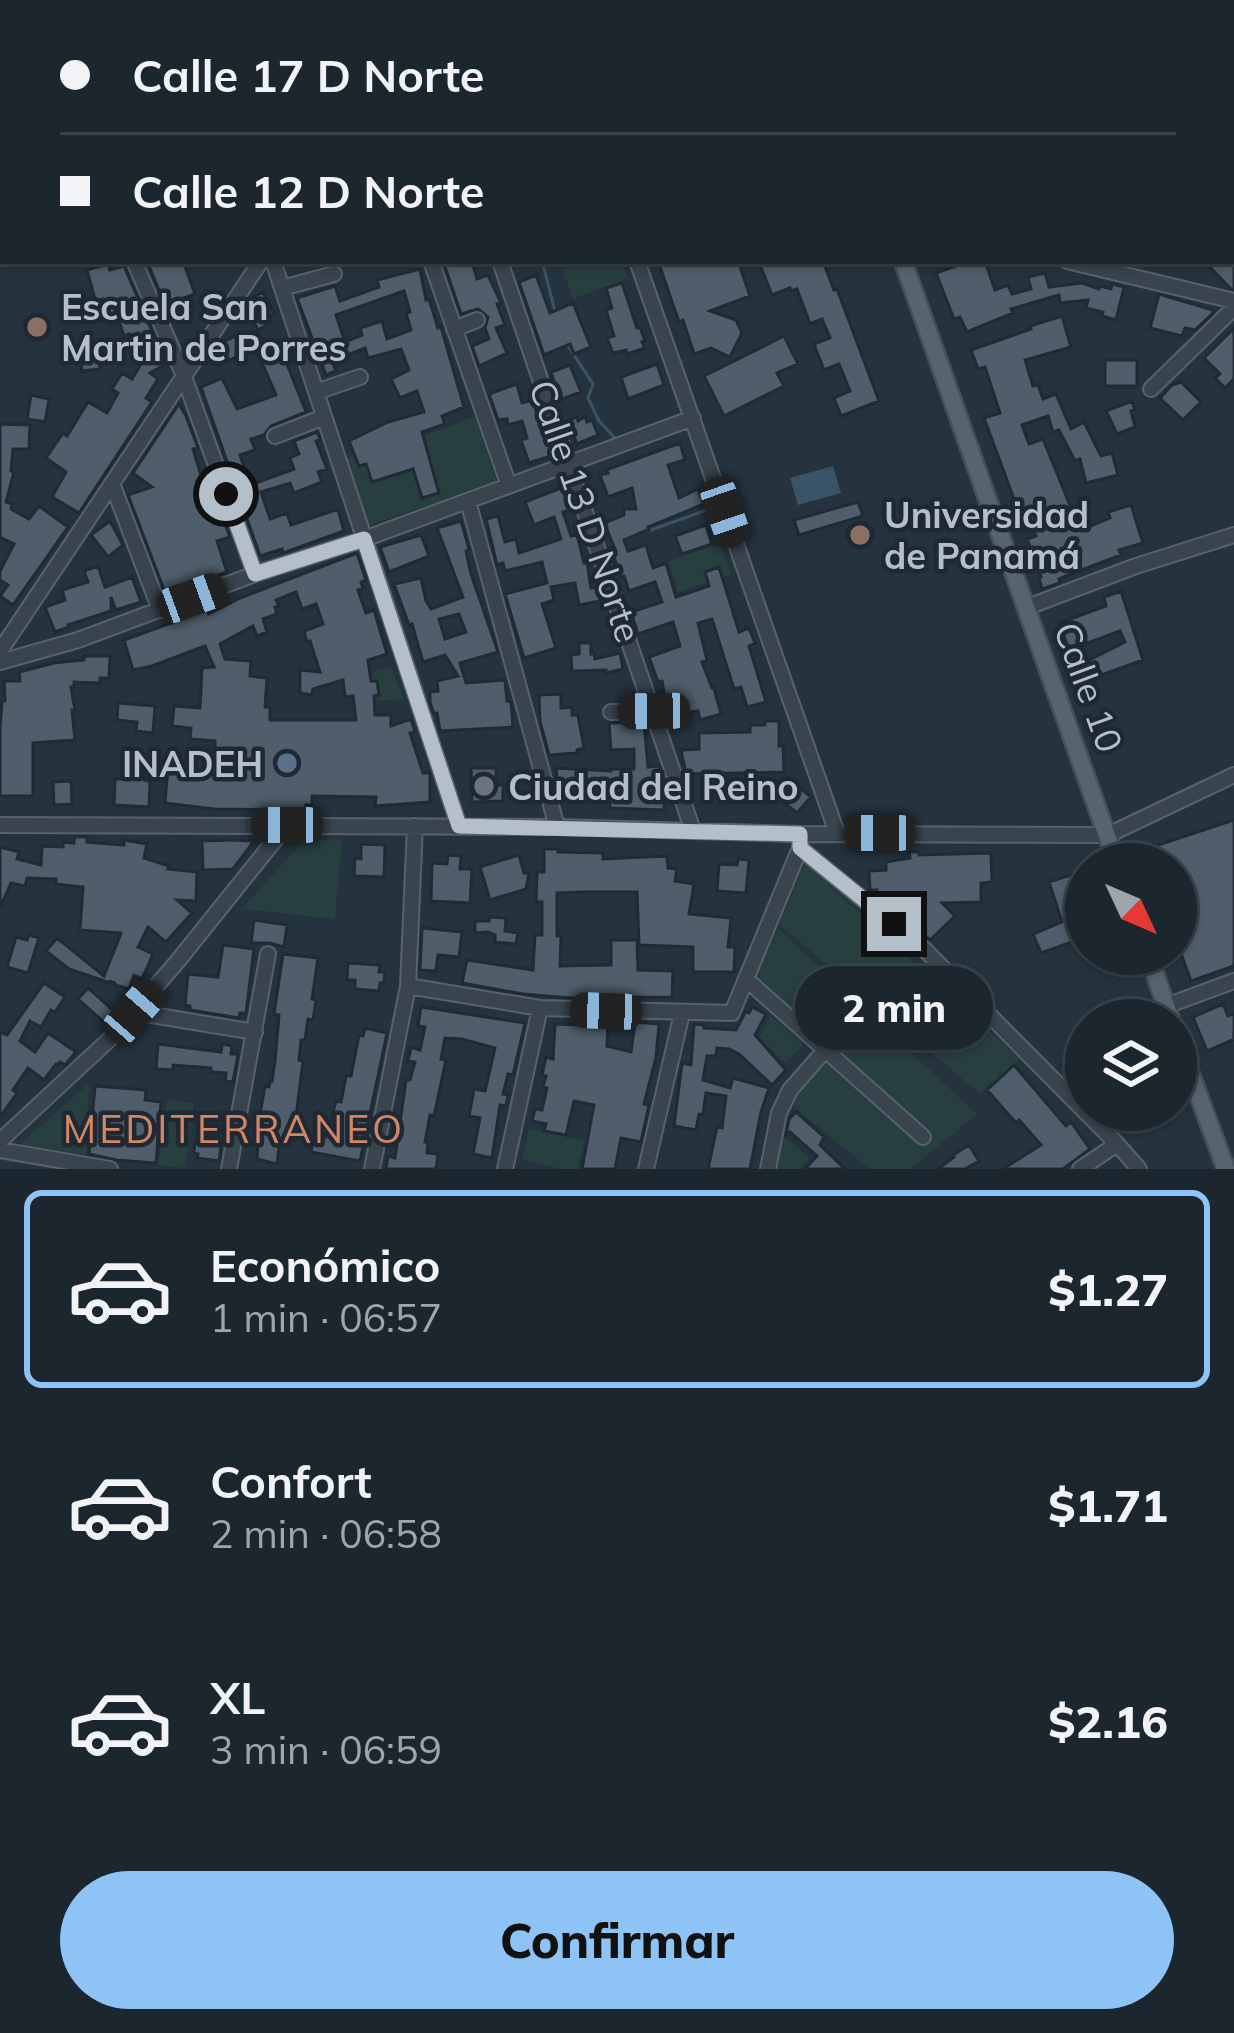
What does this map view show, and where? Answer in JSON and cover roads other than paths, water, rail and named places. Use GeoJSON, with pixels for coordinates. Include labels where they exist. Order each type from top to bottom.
{"type":"FeatureCollection","features":[{"type":"Feature","properties":{"kind":"main road","name":"Calle 10"},"geometry":{"type":"LineString","coordinates":[[904,264],[1110,843]]}},
{"type":"Feature","properties":{"kind":"main road"},"geometry":{"type":"LineString","coordinates":[[1197,1089],[1228,1162]]}},
{"type":"Feature","properties":{"kind":"street"},"geometry":{"type":"LineString","coordinates":[[135,264],[183,374],[255,574]]}},
{"type":"Feature","properties":{"kind":"street"},"geometry":{"type":"LineString","coordinates":[[0,651],[259,264]]}},
{"type":"Feature","properties":{"kind":"street"},"geometry":{"type":"LineString","coordinates":[[274,264],[459,826]]}},
{"type":"Feature","properties":{"kind":"street"},"geometry":{"type":"LineString","coordinates":[[432,264],[508,486]]}},
{"type":"Feature","properties":{"kind":"street","name":"Calle 13 D Norte"},"geometry":{"type":"LineString","coordinates":[[501,264],[693,831]]}},
{"type":"Feature","properties":{"kind":"street"},"geometry":{"type":"LineString","coordinates":[[639,264],[837,833]]}},
{"type":"Feature","properties":{"kind":"street"},"geometry":{"type":"LineString","coordinates":[[1078,264],[1234,304],[1151,389]]}},
{"type":"Feature","properties":{"kind":"street"},"geometry":{"type":"LineString","coordinates":[[282,288],[334,274]]}},
{"type":"Feature","properties":{"kind":"street"},"geometry":{"type":"LineString","coordinates":[[454,329],[477,320]]}},
{"type":"Feature","properties":{"kind":"street"},"geometry":{"type":"LineString","coordinates":[[316,392],[360,376]]}},
{"type":"Feature","properties":{"kind":"street"},"geometry":{"type":"LineString","coordinates":[[275,436],[324,417]]}},
{"type":"Feature","properties":{"kind":"street"},"geometry":{"type":"LineString","coordinates":[[0,662],[79,640],[692,418]]}},
{"type":"Feature","properties":{"kind":"street"},"geometry":{"type":"LineString","coordinates":[[112,485],[160,610]]}},
{"type":"Feature","properties":{"kind":"street"},"geometry":{"type":"LineString","coordinates":[[468,501],[557,827]]}},
{"type":"Feature","properties":{"kind":"street"},"geometry":{"type":"LineString","coordinates":[[1025,608],[1234,535]]}},
{"type":"Feature","properties":{"kind":"street"},"geometry":{"type":"LineString","coordinates":[[611,712],[654,711]]}},
{"type":"Feature","properties":{"kind":"street"},"geometry":{"type":"LineString","coordinates":[[0,824],[557,827],[693,831],[800,841],[837,833],[1108,835],[1234,776]]}},
{"type":"Feature","properties":{"kind":"street"},"geometry":{"type":"LineString","coordinates":[[0,1141],[91,1059],[134,1012],[287,825]]}},
{"type":"Feature","properties":{"kind":"street"},"geometry":{"type":"LineString","coordinates":[[372,1169],[408,986],[415,826]]}},
{"type":"Feature","properties":{"kind":"street"},"geometry":{"type":"LineString","coordinates":[[408,986],[540,1008],[732,1013],[800,841]]}},
{"type":"Feature","properties":{"kind":"street"},"geometry":{"type":"LineString","coordinates":[[800,841],[926,950],[1139,1169]]}},
{"type":"Feature","properties":{"kind":"street"},"geometry":{"type":"LineString","coordinates":[[230,1169],[268,954]]}},
{"type":"Feature","properties":{"kind":"street"},"geometry":{"type":"LineString","coordinates":[[746,979],[923,1137]]}},
{"type":"Feature","properties":{"kind":"street"},"geometry":{"type":"LineString","coordinates":[[1197,999],[1234,981]]}},
{"type":"Feature","properties":{"kind":"street"},"geometry":{"type":"LineString","coordinates":[[506,1169],[540,1008]]}},
{"type":"Feature","properties":{"kind":"street"},"geometry":{"type":"LineString","coordinates":[[134,1012],[255,1032]]}},
{"type":"Feature","properties":{"kind":"street"},"geometry":{"type":"LineString","coordinates":[[646,1169],[682,1013]]}},
{"type":"Feature","properties":{"kind":"street"},"geometry":{"type":"LineString","coordinates":[[769,1168],[779,1113],[790,1090],[826,1049]]}},
{"type":"Feature","properties":{"kind":"street"},"geometry":{"type":"LineString","coordinates":[[1080,1169],[1118,1144]]}},
{"type":"Feature","properties":{"kind":"street"},"geometry":{"type":"LineString","coordinates":[[0,1150],[110,1169]]}},
{"type":"Feature","properties":{"kind":"water"},"geometry":{"type":"Polygon","coordinates":[[[833,466],[841,493],[798,505],[790,478],[833,466]]]}},
{"type":"Feature","properties":{"kind":"waterway"},"geometry":{"type":"LineString","coordinates":[[543,264],[556,315]]}},
{"type":"Feature","properties":{"kind":"waterway"},"geometry":{"type":"LineString","coordinates":[[568,346],[593,384],[588,398],[599,421],[616,439]]}},
{"type":"Feature","properties":{"kind":"waterway"},"geometry":{"type":"LineString","coordinates":[[650,526],[651,530],[718,506]]}},
{"type":"Feature","properties":{"kind":"place","name":"Escuela San Martin de Porres"},"geometry":{"type":"Point","coordinates":[37,327]}},
{"type":"Feature","properties":{"kind":"place","name":"Universidad de Panamá"},"geometry":{"type":"Point","coordinates":[860,535]}},
{"type":"Feature","properties":{"kind":"place","name":"INADEH"},"geometry":{"type":"Point","coordinates":[287,763]}},
{"type":"Feature","properties":{"kind":"place","name":"Ciudad del Reino"},"geometry":{"type":"Point","coordinates":[484,786]}},
{"type":"Feature","properties":{"kind":"district","name":"MEDITERRANEO"},"geometry":{"type":"Point","coordinates":[234,1128]}}]}
